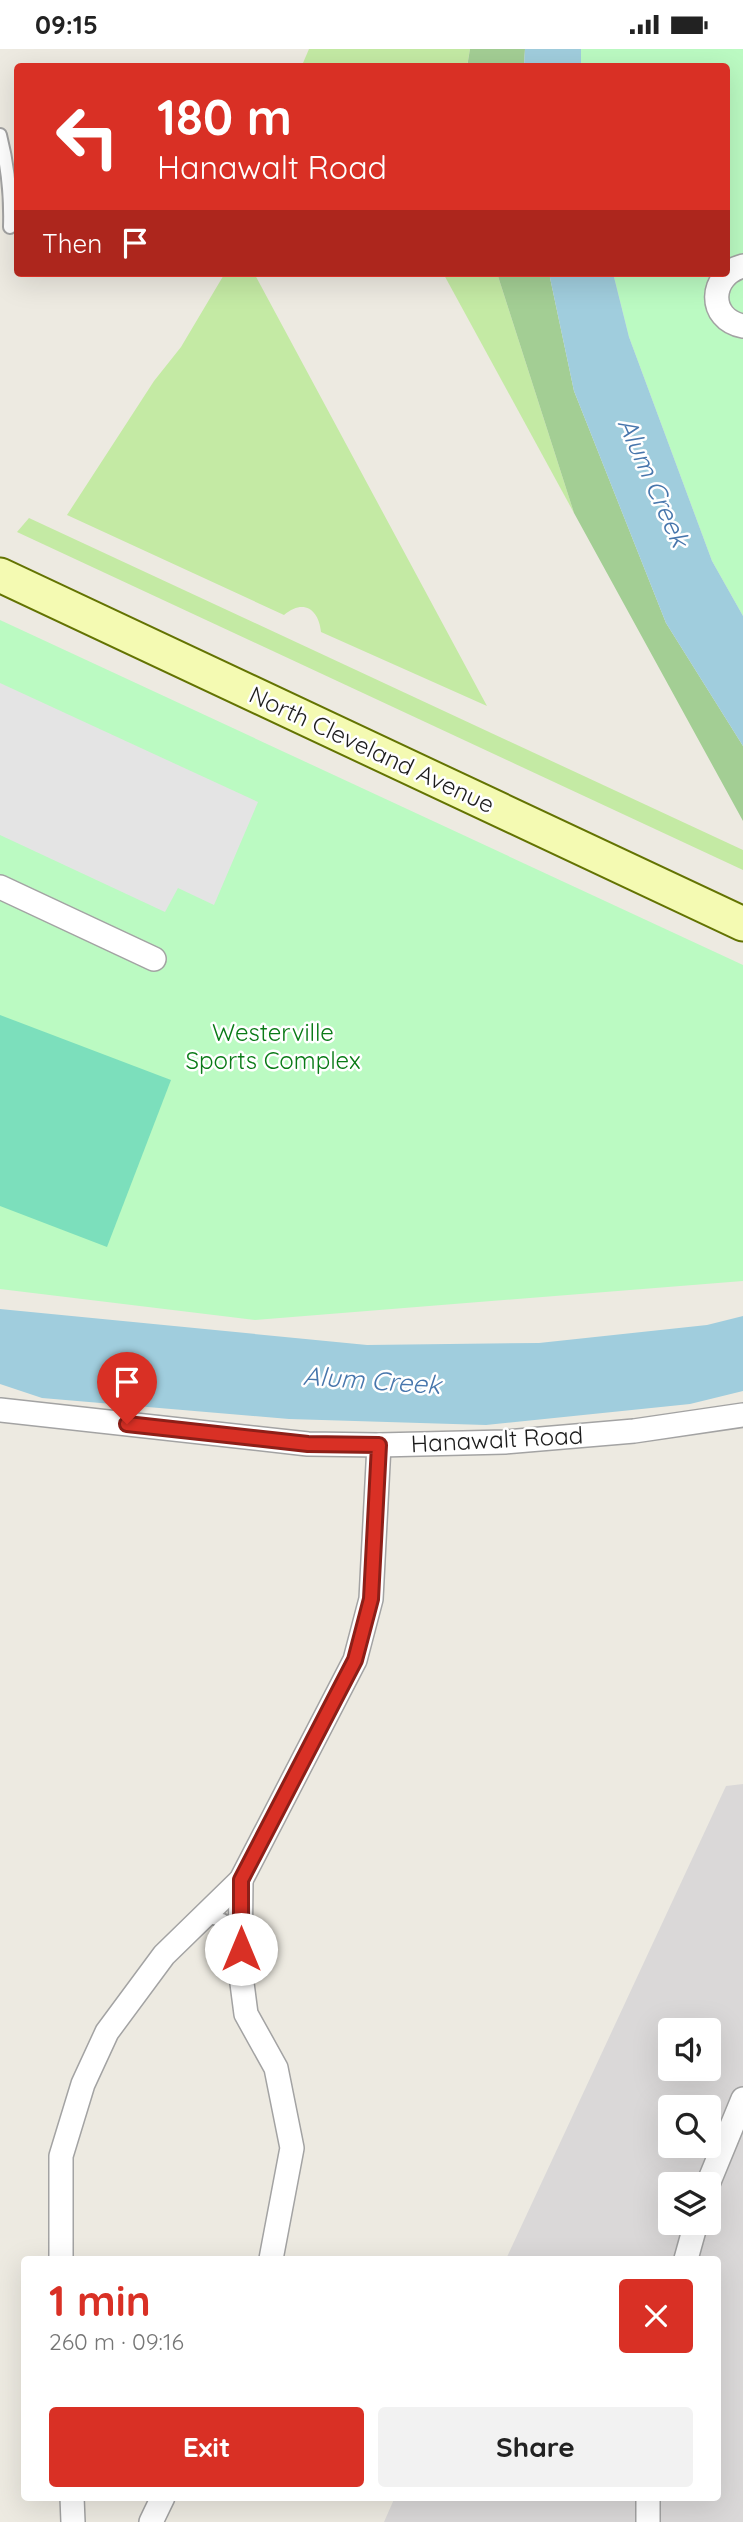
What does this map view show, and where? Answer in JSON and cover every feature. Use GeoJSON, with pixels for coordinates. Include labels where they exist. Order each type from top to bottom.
{"type":"FeatureCollection","features":[{"type":"Feature","properties":{"kind":"main road","name":"North Cleveland Avenue"},"geometry":{"type":"LineString","coordinates":[[0,575],[743,923]]}},
{"type":"Feature","properties":{"kind":"street"},"geometry":{"type":"LineString","coordinates":[[724,277],[716,299],[719,309],[726,318],[743,326]]}},
{"type":"Feature","properties":{"kind":"street"},"geometry":{"type":"LineString","coordinates":[[0,887],[154,959]]}},
{"type":"Feature","properties":{"kind":"street","name":"Hanawalt Road"},"geometry":{"type":"LineString","coordinates":[[0,1410],[308,1444],[379,1445],[505,1443],[634,1431],[743,1415]]}},
{"type":"Feature","properties":{"kind":"street"},"geometry":{"type":"LineString","coordinates":[[61,2256],[61,2156],[83,2084],[107,2032],[164,1955],[241,1880],[355,1660],[371,1599],[379,1445]]}},
{"type":"Feature","properties":{"kind":"street"},"geometry":{"type":"LineString","coordinates":[[241,1880],[240,1969],[246,2014],[276,2068],[292,2148],[272,2256]]}},
{"type":"Feature","properties":{"kind":"street"},"geometry":{"type":"LineString","coordinates":[[713,2172],[743,2099]]}},
{"type":"Feature","properties":{"kind":"street"},"geometry":{"type":"LineString","coordinates":[[687,2256],[693,2235]]}},
{"type":"Feature","properties":{"kind":"street"},"geometry":{"type":"LineString","coordinates":[[72,2501],[73,2522]]}},
{"type":"Feature","properties":{"kind":"street"},"geometry":{"type":"LineString","coordinates":[[152,2522],[161,2501]]}},
{"type":"Feature","properties":{"kind":"street"},"geometry":{"type":"LineString","coordinates":[[648,2501],[648,2522]]}},
{"type":"Feature","properties":{"kind":"lane"},"geometry":{"type":"LineString","coordinates":[[0,135],[7,161],[11,194],[10,227]]}},
{"type":"Feature","properties":{"kind":"lane"},"geometry":{"type":"LineString","coordinates":[[204,1916],[222,1920],[240,1933]]}},
{"type":"Feature","properties":{"kind":"shaded area"},"geometry":{"type":"Polygon","coordinates":[[[0,683],[258,802],[214,905],[178,888],[165,912],[0,835],[0,683]]]}},
{"type":"Feature","properties":{"kind":"shaded area"},"geometry":{"type":"Polygon","coordinates":[[[743,1784],[743,2522],[384,2522],[393,2501],[721,2501],[721,2256],[507,2256],[726,1786],[743,1784]]]}},
{"type":"Feature","properties":{"kind":"green space"},"geometry":{"type":"Polygon","coordinates":[[[309,49],[470,49],[468,63],[303,63],[309,49]]]}},
{"type":"Feature","properties":{"kind":"green space"},"geometry":{"type":"Polygon","coordinates":[[[470,49],[525,49],[524,63],[468,63],[470,49]]]}},
{"type":"Feature","properties":{"kind":"green space"},"geometry":{"type":"Polygon","coordinates":[[[581,49],[743,49],[743,616],[712,561],[629,337],[614,277],[730,277],[730,63],[581,63],[581,49]]]}},
{"type":"Feature","properties":{"kind":"green space"},"geometry":{"type":"Polygon","coordinates":[[[223,277],[256,277],[487,706],[321,632],[314,612],[309,609],[298,607],[284,615],[67,515],[154,381],[181,347],[223,277]]]}},
{"type":"Feature","properties":{"kind":"green space"},"geometry":{"type":"Polygon","coordinates":[[[445,277],[498,277],[574,513],[445,277]]]}},
{"type":"Feature","properties":{"kind":"green space"},"geometry":{"type":"Polygon","coordinates":[[[498,277],[550,277],[574,391],[666,623],[743,746],[743,821],[574,513],[498,277]]]}},
{"type":"Feature","properties":{"kind":"green space"},"geometry":{"type":"Polygon","coordinates":[[[29,518],[743,850],[743,870],[17,532],[29,518]]]}},
{"type":"Feature","properties":{"kind":"green space","name":"Westerville Sports Complex"},"geometry":{"type":"Polygon","coordinates":[[[0,620],[743,965],[743,1281],[255,1320],[0,1289],[0,620]]]}},
{"type":"Feature","properties":{"kind":"green space"},"geometry":{"type":"Polygon","coordinates":[[[0,1015],[171,1080],[107,1247],[0,1206],[0,1015]]]}},
{"type":"Feature","properties":{"kind":"water"},"geometry":{"type":"Polygon","coordinates":[[[525,49],[581,49],[581,63],[524,63],[525,49]]]}},
{"type":"Feature","properties":{"kind":"water","name":"Alum Creek"},"geometry":{"type":"Polygon","coordinates":[[[550,277],[614,277],[629,337],[712,561],[743,616],[743,746],[666,623],[574,391],[550,277]]]}},
{"type":"Feature","properties":{"kind":"water","name":"Alum Creek"},"geometry":{"type":"Polygon","coordinates":[[[0,1309],[367,1345],[539,1343],[707,1325],[743,1316],[743,1391],[690,1404],[486,1425],[289,1419],[42,1398],[0,1384],[0,1309]]]}},
{"type":"Feature","properties":{"kind":"route"},"geometry":{"type":"LineString","coordinates":[[127,1424],[308,1444],[379,1445],[371,1599],[355,1660],[241,1880],[241,1949]]}}]}
